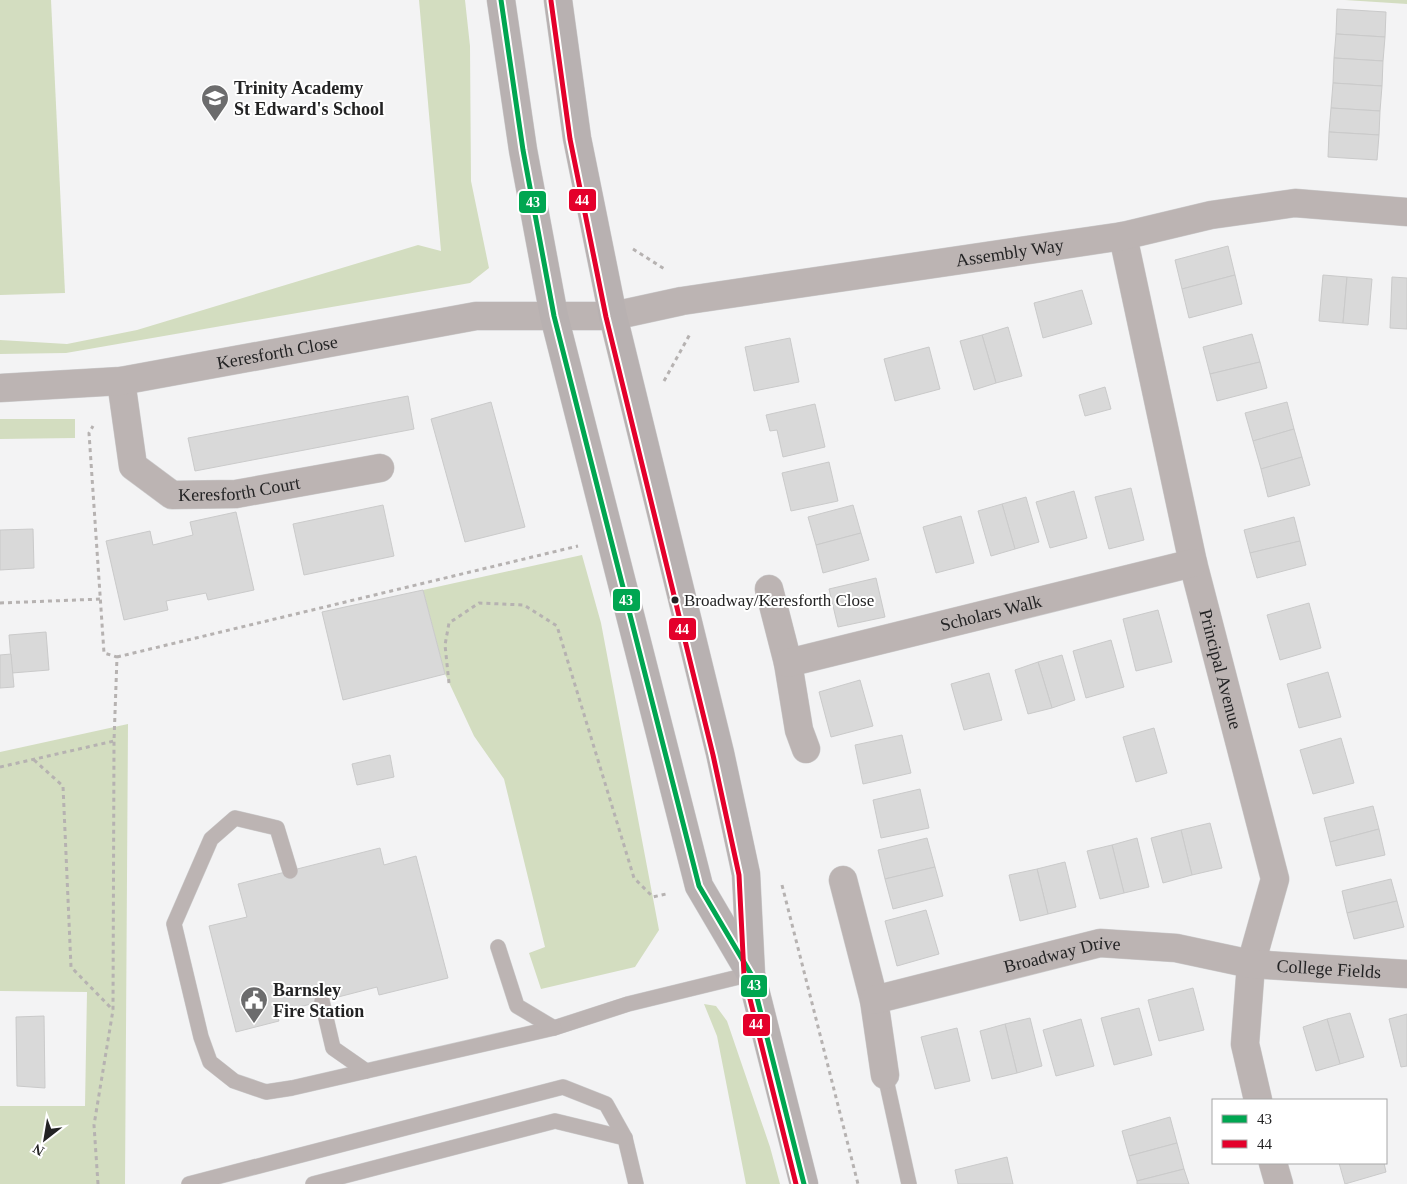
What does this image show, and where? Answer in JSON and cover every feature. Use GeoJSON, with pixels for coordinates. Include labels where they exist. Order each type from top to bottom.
{"type":"FeatureCollection","features":[{"type":"Feature","properties":{"kind":"highway"},"geometry":{"type":"LineString","coordinates":[[501,0],[523,150],[554,316],[699,886],[750,974]]}},
{"type":"Feature","properties":{"kind":"highway"},"geometry":{"type":"LineString","coordinates":[[558,0],[576,138],[614,316],[720,753],[746,874],[750,974],[804,1184]]}},
{"type":"Feature","properties":{"kind":"street","name":"Assembly Way"},"geometry":{"type":"LineString","coordinates":[[554,316],[614,316],[682,301],[1122,236],[1211,215],[1295,204],[1407,212]]}},
{"type":"Feature","properties":{"kind":"street","name":"Principal Avenue"},"geometry":{"type":"LineString","coordinates":[[1122,236],[1193,563],[1275,879],[1251,964],[1245,1044],[1258,1099]]}},
{"type":"Feature","properties":{"kind":"street","name":"Keresforth Close"},"geometry":{"type":"LineString","coordinates":[[0,388],[121,381],[476,316],[554,316]]}},
{"type":"Feature","properties":{"kind":"street","name":"Keresforth Court"},"geometry":{"type":"LineString","coordinates":[[121,381],[133,466],[172,495],[236,494],[380,468]]}},
{"type":"Feature","properties":{"kind":"street","name":"Scholars Walk"},"geometry":{"type":"LineString","coordinates":[[788,663],[1193,563]]}},
{"type":"Feature","properties":{"kind":"street"},"geometry":{"type":"LineString","coordinates":[[769,589],[788,663],[799,730],[806,749]]}},
{"type":"Feature","properties":{"kind":"street"},"geometry":{"type":"LineString","coordinates":[[843,880],[874,1000],[885,1074]]}},
{"type":"Feature","properties":{"kind":"street","name":"Broadway Drive"},"geometry":{"type":"LineString","coordinates":[[874,1000],[1100,943],[1176,948],[1251,964]]}},
{"type":"Feature","properties":{"kind":"street","name":"College Fields"},"geometry":{"type":"LineString","coordinates":[[1251,964],[1407,974]]}},
{"type":"Feature","properties":{"kind":"street"},"geometry":{"type":"LineString","coordinates":[[1273,1164],[1278,1184]]}},
{"type":"Feature","properties":{"kind":"lane"},"geometry":{"type":"LineString","coordinates":[[290,871],[277,828],[235,818],[211,839],[174,924],[201,1037],[210,1062],[234,1081],[266,1092],[292,1088],[554,1028],[628,1004],[750,974]]}},
{"type":"Feature","properties":{"kind":"lane"},"geometry":{"type":"LineString","coordinates":[[498,947],[517,1006],[554,1028]]}},
{"type":"Feature","properties":{"kind":"lane"},"geometry":{"type":"LineString","coordinates":[[322,1001],[333,1048],[366,1071]]}},
{"type":"Feature","properties":{"kind":"lane"},"geometry":{"type":"LineString","coordinates":[[885,1074],[909,1184]]}},
{"type":"Feature","properties":{"kind":"lane"},"geometry":{"type":"LineString","coordinates":[[189,1184],[563,1086],[606,1104],[625,1138],[636,1184]]}},
{"type":"Feature","properties":{"kind":"lane"},"geometry":{"type":"LineString","coordinates":[[313,1184],[555,1121],[625,1138]]}},
{"type":"Feature","properties":{"kind":"path"},"geometry":{"type":"LineString","coordinates":[[121,381],[89,433],[102,599],[104,653],[117,657],[542,553],[580,546]]}},
{"type":"Feature","properties":{"kind":"path"},"geometry":{"type":"LineString","coordinates":[[0,603],[102,599]]}},
{"type":"Feature","properties":{"kind":"path"},"geometry":{"type":"LineString","coordinates":[[449,683],[444,645],[449,623],[480,603],[524,605],[556,626],[634,878],[653,897],[699,886]]}},
{"type":"Feature","properties":{"kind":"path"},"geometry":{"type":"LineString","coordinates":[[98,1184],[94,1125],[113,1010],[114,741],[117,657]]}},
{"type":"Feature","properties":{"kind":"path"},"geometry":{"type":"LineString","coordinates":[[0,767],[114,741]]}},
{"type":"Feature","properties":{"kind":"path"},"geometry":{"type":"LineString","coordinates":[[34,759],[63,786],[71,967],[113,1010]]}},
{"type":"Feature","properties":{"kind":"green space"},"geometry":{"type":"Polygon","coordinates":[[[0,0],[51,0],[65,293],[0,295],[0,0]]]}},
{"type":"Feature","properties":{"kind":"green space"},"geometry":{"type":"Polygon","coordinates":[[[419,0],[465,0],[470,46],[471,181],[489,268],[470,283],[66,353],[0,354],[0,340],[67,344],[137,330],[418,245],[441,251],[419,0]]]}},
{"type":"Feature","properties":{"kind":"green space"},"geometry":{"type":"Polygon","coordinates":[[[1345,0],[1407,0],[1407,4],[1345,0]]]}},
{"type":"Feature","properties":{"kind":"green space"},"geometry":{"type":"Polygon","coordinates":[[[0,419],[75,419],[75,438],[0,439],[0,419]]]}},
{"type":"Feature","properties":{"kind":"green space"},"geometry":{"type":"Polygon","coordinates":[[[582,555],[601,623],[659,930],[635,967],[541,989],[529,953],[545,947],[504,779],[474,736],[445,674],[423,590],[582,555]]]}},
{"type":"Feature","properties":{"kind":"green space"},"geometry":{"type":"Polygon","coordinates":[[[128,724],[125,1184],[0,1184],[0,1106],[85,1106],[87,992],[0,991],[0,752],[128,724]]]}},
{"type":"Feature","properties":{"kind":"green space"},"geometry":{"type":"Polygon","coordinates":[[[704,1004],[716,1006],[727,1021],[770,1147],[780,1184],[746,1184],[717,1036],[704,1004]]]}},
{"type":"Feature","properties":{"kind":"building"},"geometry":{"type":"Polygon","coordinates":[[[1337,9],[1386,12],[1385,37],[1336,34],[1337,9]]]}},
{"type":"Feature","properties":{"kind":"building"},"geometry":{"type":"Polygon","coordinates":[[[1336,34],[1385,37],[1383,61],[1334,58],[1336,34]]]}},
{"type":"Feature","properties":{"kind":"building"},"geometry":{"type":"Polygon","coordinates":[[[1334,58],[1383,61],[1382,86],[1333,83],[1334,58]]]}},
{"type":"Feature","properties":{"kind":"building"},"geometry":{"type":"Polygon","coordinates":[[[1333,83],[1382,86],[1380,111],[1331,108],[1333,83]]]}},
{"type":"Feature","properties":{"kind":"building"},"geometry":{"type":"Polygon","coordinates":[[[1331,108],[1380,111],[1379,135],[1329,132],[1331,108]]]}},
{"type":"Feature","properties":{"kind":"building"},"geometry":{"type":"Polygon","coordinates":[[[1329,132],[1379,135],[1377,160],[1328,157],[1329,132]]]}},
{"type":"Feature","properties":{"kind":"building"},"geometry":{"type":"Polygon","coordinates":[[[1228,246],[1235,275],[1182,289],[1175,260],[1228,246]]]}},
{"type":"Feature","properties":{"kind":"building"},"geometry":{"type":"Polygon","coordinates":[[[1235,275],[1242,304],[1189,318],[1182,289],[1235,275]]]}},
{"type":"Feature","properties":{"kind":"building"},"geometry":{"type":"Polygon","coordinates":[[[1323,275],[1347,277],[1343,323],[1319,321],[1323,275]]]}},
{"type":"Feature","properties":{"kind":"building"},"geometry":{"type":"Polygon","coordinates":[[[1347,277],[1372,279],[1368,325],[1343,323],[1347,277]]]}},
{"type":"Feature","properties":{"kind":"building"},"geometry":{"type":"Polygon","coordinates":[[[1392,277],[1407,278],[1407,329],[1390,328],[1392,277]]]}},
{"type":"Feature","properties":{"kind":"building"},"geometry":{"type":"Polygon","coordinates":[[[1082,290],[1092,324],[1043,338],[1034,303],[1082,290]]]}},
{"type":"Feature","properties":{"kind":"building"},"geometry":{"type":"Polygon","coordinates":[[[1008,327],[1022,376],[996,383],[982,335],[1008,327]]]}},
{"type":"Feature","properties":{"kind":"building"},"geometry":{"type":"Polygon","coordinates":[[[1252,334],[1260,362],[1210,374],[1203,347],[1252,334]]]}},
{"type":"Feature","properties":{"kind":"building"},"geometry":{"type":"Polygon","coordinates":[[[982,335],[996,383],[974,390],[960,341],[982,335]]]}},
{"type":"Feature","properties":{"kind":"building"},"geometry":{"type":"Polygon","coordinates":[[[790,338],[799,382],[754,391],[745,347],[790,338]]]}},
{"type":"Feature","properties":{"kind":"building"},"geometry":{"type":"Polygon","coordinates":[[[929,347],[940,389],[895,401],[884,359],[929,347]]]}},
{"type":"Feature","properties":{"kind":"building"},"geometry":{"type":"Polygon","coordinates":[[[1260,362],[1267,388],[1217,401],[1210,374],[1260,362]]]}},
{"type":"Feature","properties":{"kind":"building"},"geometry":{"type":"Polygon","coordinates":[[[1105,387],[1111,409],[1085,416],[1079,395],[1105,387]]]}},
{"type":"Feature","properties":{"kind":"building"},"geometry":{"type":"Polygon","coordinates":[[[408,396],[414,429],[195,471],[188,438],[408,396]]]}},
{"type":"Feature","properties":{"kind":"building"},"geometry":{"type":"Polygon","coordinates":[[[491,402],[525,527],[465,542],[431,419],[491,402]]]}},
{"type":"Feature","properties":{"kind":"building"},"geometry":{"type":"Polygon","coordinates":[[[1287,402],[1294,429],[1253,441],[1245,413],[1287,402]]]}},
{"type":"Feature","properties":{"kind":"building"},"geometry":{"type":"Polygon","coordinates":[[[815,404],[825,447],[783,457],[777,430],[770,431],[766,415],[815,404]]]}},
{"type":"Feature","properties":{"kind":"building"},"geometry":{"type":"Polygon","coordinates":[[[1294,429],[1302,457],[1261,469],[1253,441],[1294,429]]]}},
{"type":"Feature","properties":{"kind":"building"},"geometry":{"type":"Polygon","coordinates":[[[1302,457],[1310,485],[1268,497],[1261,469],[1302,457]]]}},
{"type":"Feature","properties":{"kind":"building"},"geometry":{"type":"Polygon","coordinates":[[[829,462],[838,501],[791,511],[782,473],[829,462]]]}},
{"type":"Feature","properties":{"kind":"building"},"geometry":{"type":"Polygon","coordinates":[[[1131,488],[1144,540],[1109,549],[1095,497],[1131,488]]]}},
{"type":"Feature","properties":{"kind":"building"},"geometry":{"type":"Polygon","coordinates":[[[1074,491],[1087,538],[1050,548],[1036,502],[1074,491]]]}},
{"type":"Feature","properties":{"kind":"building"},"geometry":{"type":"Polygon","coordinates":[[[1026,497],[1039,542],[1015,549],[1002,504],[1026,497]]]}},
{"type":"Feature","properties":{"kind":"building"},"geometry":{"type":"Polygon","coordinates":[[[1002,504],[1015,549],[991,556],[978,511],[1002,504]]]}},
{"type":"Feature","properties":{"kind":"building"},"geometry":{"type":"Polygon","coordinates":[[[383,505],[394,556],[304,575],[293,524],[383,505]]]}},
{"type":"Feature","properties":{"kind":"building"},"geometry":{"type":"Polygon","coordinates":[[[853,505],[861,533],[816,545],[808,517],[853,505]]]}},
{"type":"Feature","properties":{"kind":"building"},"geometry":{"type":"Polygon","coordinates":[[[236,512],[254,590],[208,600],[206,593],[166,601],[168,610],[124,620],[106,541],[150,531],[153,545],[193,535],[190,522],[236,512]]]}},
{"type":"Feature","properties":{"kind":"building"},"geometry":{"type":"Polygon","coordinates":[[[961,516],[974,563],[936,573],[923,527],[961,516]]]}},
{"type":"Feature","properties":{"kind":"building"},"geometry":{"type":"Polygon","coordinates":[[[1294,517],[1300,541],[1250,553],[1244,530],[1294,517]]]}},
{"type":"Feature","properties":{"kind":"building"},"geometry":{"type":"Polygon","coordinates":[[[33,529],[34,568],[0,570],[0,530],[33,529]]]}},
{"type":"Feature","properties":{"kind":"building"},"geometry":{"type":"Polygon","coordinates":[[[861,533],[869,560],[823,573],[816,545],[861,533]]]}},
{"type":"Feature","properties":{"kind":"building"},"geometry":{"type":"Polygon","coordinates":[[[1300,541],[1306,565],[1257,578],[1250,553],[1300,541]]]}},
{"type":"Feature","properties":{"kind":"building"},"geometry":{"type":"Polygon","coordinates":[[[876,578],[885,617],[838,627],[829,589],[876,578]]]}},
{"type":"Feature","properties":{"kind":"building"},"geometry":{"type":"Polygon","coordinates":[[[423,590],[445,674],[343,700],[322,612],[423,590]]]}},
{"type":"Feature","properties":{"kind":"building"},"geometry":{"type":"Polygon","coordinates":[[[1309,603],[1321,648],[1280,660],[1267,615],[1309,603]]]}},
{"type":"Feature","properties":{"kind":"building"},"geometry":{"type":"Polygon","coordinates":[[[1158,610],[1172,662],[1136,671],[1123,619],[1158,610]]]}},
{"type":"Feature","properties":{"kind":"building"},"geometry":{"type":"Polygon","coordinates":[[[46,632],[49,670],[12,673],[9,635],[46,632]]]}},
{"type":"Feature","properties":{"kind":"building"},"geometry":{"type":"Polygon","coordinates":[[[1111,640],[1124,687],[1086,698],[1073,651],[1111,640]]]}},
{"type":"Feature","properties":{"kind":"building"},"geometry":{"type":"Polygon","coordinates":[[[11,654],[14,687],[0,688],[0,655],[11,654]]]}},
{"type":"Feature","properties":{"kind":"building"},"geometry":{"type":"Polygon","coordinates":[[[1062,655],[1075,700],[1052,708],[1038,662],[1062,655]]]}},
{"type":"Feature","properties":{"kind":"building"},"geometry":{"type":"Polygon","coordinates":[[[1038,662],[1052,708],[1028,714],[1015,670],[1038,662]]]}},
{"type":"Feature","properties":{"kind":"building"},"geometry":{"type":"Polygon","coordinates":[[[1328,672],[1341,717],[1299,728],[1287,684],[1328,672]]]}},
{"type":"Feature","properties":{"kind":"building"},"geometry":{"type":"Polygon","coordinates":[[[989,673],[1002,720],[964,730],[951,684],[989,673]]]}},
{"type":"Feature","properties":{"kind":"building"},"geometry":{"type":"Polygon","coordinates":[[[860,680],[873,726],[831,737],[819,692],[860,680]]]}},
{"type":"Feature","properties":{"kind":"building"},"geometry":{"type":"Polygon","coordinates":[[[1154,728],[1167,773],[1136,782],[1123,737],[1154,728]]]}},
{"type":"Feature","properties":{"kind":"building"},"geometry":{"type":"Polygon","coordinates":[[[902,735],[911,773],[863,784],[855,745],[902,735]]]}},
{"type":"Feature","properties":{"kind":"building"},"geometry":{"type":"Polygon","coordinates":[[[1341,738],[1354,783],[1313,794],[1300,750],[1341,738]]]}},
{"type":"Feature","properties":{"kind":"building"},"geometry":{"type":"Polygon","coordinates":[[[390,755],[394,777],[357,785],[352,764],[390,755]]]}},
{"type":"Feature","properties":{"kind":"building"},"geometry":{"type":"Polygon","coordinates":[[[920,789],[929,828],[881,838],[873,800],[920,789]]]}},
{"type":"Feature","properties":{"kind":"building"},"geometry":{"type":"Polygon","coordinates":[[[1373,806],[1379,829],[1330,842],[1324,818],[1373,806]]]}},
{"type":"Feature","properties":{"kind":"building"},"geometry":{"type":"Polygon","coordinates":[[[1210,823],[1222,868],[1192,875],[1181,830],[1210,823]]]}},
{"type":"Feature","properties":{"kind":"building"},"geometry":{"type":"Polygon","coordinates":[[[1379,829],[1385,855],[1336,866],[1330,842],[1379,829]]]}},
{"type":"Feature","properties":{"kind":"building"},"geometry":{"type":"Polygon","coordinates":[[[1181,830],[1192,875],[1163,883],[1151,838],[1181,830]]]}},
{"type":"Feature","properties":{"kind":"building"},"geometry":{"type":"Polygon","coordinates":[[[927,838],[935,867],[885,879],[878,850],[927,838]]]}},
{"type":"Feature","properties":{"kind":"building"},"geometry":{"type":"Polygon","coordinates":[[[1137,838],[1149,887],[1124,893],[1112,845],[1137,838]]]}},
{"type":"Feature","properties":{"kind":"building"},"geometry":{"type":"Polygon","coordinates":[[[1112,845],[1124,893],[1100,899],[1087,851],[1112,845]]]}},
{"type":"Feature","properties":{"kind":"building"},"geometry":{"type":"Polygon","coordinates":[[[380,848],[384,865],[416,856],[448,978],[379,995],[377,987],[276,1013],[279,1021],[236,1032],[209,926],[247,917],[238,884],[380,848]]]}},
{"type":"Feature","properties":{"kind":"building"},"geometry":{"type":"Polygon","coordinates":[[[1065,862],[1076,907],[1048,914],[1037,869],[1065,862]]]}},
{"type":"Feature","properties":{"kind":"building"},"geometry":{"type":"Polygon","coordinates":[[[935,867],[943,896],[893,909],[885,879],[935,867]]]}},
{"type":"Feature","properties":{"kind":"building"},"geometry":{"type":"Polygon","coordinates":[[[1037,869],[1048,914],[1020,921],[1009,875],[1037,869]]]}},
{"type":"Feature","properties":{"kind":"building"},"geometry":{"type":"Polygon","coordinates":[[[1391,879],[1397,901],[1347,913],[1342,891],[1391,879]]]}},
{"type":"Feature","properties":{"kind":"building"},"geometry":{"type":"Polygon","coordinates":[[[1397,901],[1404,927],[1354,939],[1347,913],[1397,901]]]}},
{"type":"Feature","properties":{"kind":"building"},"geometry":{"type":"Polygon","coordinates":[[[926,910],[939,954],[897,966],[885,921],[926,910]]]}},
{"type":"Feature","properties":{"kind":"building"},"geometry":{"type":"Polygon","coordinates":[[[1193,988],[1204,1030],[1159,1041],[1148,1000],[1193,988]]]}},
{"type":"Feature","properties":{"kind":"building"},"geometry":{"type":"Polygon","coordinates":[[[1139,1008],[1152,1055],[1114,1065],[1101,1018],[1139,1008]]]}},
{"type":"Feature","properties":{"kind":"building"},"geometry":{"type":"Polygon","coordinates":[[[1350,1013],[1364,1057],[1340,1064],[1327,1019],[1350,1013]]]}},
{"type":"Feature","properties":{"kind":"building"},"geometry":{"type":"Polygon","coordinates":[[[1407,1014],[1407,1066],[1401,1067],[1389,1019],[1407,1014]]]}},
{"type":"Feature","properties":{"kind":"building"},"geometry":{"type":"Polygon","coordinates":[[[44,1016],[45,1088],[17,1086],[16,1017],[44,1016]]]}},
{"type":"Feature","properties":{"kind":"building"},"geometry":{"type":"Polygon","coordinates":[[[1030,1018],[1042,1066],[1017,1073],[1005,1024],[1030,1018]]]}},
{"type":"Feature","properties":{"kind":"building"},"geometry":{"type":"Polygon","coordinates":[[[1081,1019],[1094,1066],[1056,1076],[1043,1030],[1081,1019]]]}},
{"type":"Feature","properties":{"kind":"building"},"geometry":{"type":"Polygon","coordinates":[[[1327,1019],[1340,1064],[1316,1071],[1303,1027],[1327,1019]]]}},
{"type":"Feature","properties":{"kind":"building"},"geometry":{"type":"Polygon","coordinates":[[[1005,1024],[1017,1073],[992,1079],[980,1031],[1005,1024]]]}},
{"type":"Feature","properties":{"kind":"building"},"geometry":{"type":"Polygon","coordinates":[[[957,1028],[970,1081],[935,1089],[921,1037],[957,1028]]]}},
{"type":"Feature","properties":{"kind":"building"},"geometry":{"type":"Polygon","coordinates":[[[1170,1117],[1177,1143],[1129,1156],[1122,1131],[1170,1117]]]}},
{"type":"Feature","properties":{"kind":"building"},"geometry":{"type":"Polygon","coordinates":[[[1177,1143],[1184,1169],[1137,1181],[1129,1156],[1177,1143]]]}},
{"type":"Feature","properties":{"kind":"building"},"geometry":{"type":"Polygon","coordinates":[[[1007,1157],[1013,1184],[958,1184],[955,1170],[1007,1157]]]}},
{"type":"Feature","properties":{"kind":"building"},"geometry":{"type":"Polygon","coordinates":[[[1339,1164],[1384,1164],[1386,1172],[1345,1184],[1339,1164]]]}},
{"type":"Feature","properties":{"kind":"building"},"geometry":{"type":"Polygon","coordinates":[[[1184,1169],[1189,1184],[1137,1184],[1137,1181],[1184,1169]]]}},
{"type":"Feature","properties":{"kind":"transit line","name":"43"},"geometry":{"type":"LineString","coordinates":[[501,0],[523,150],[554,316],[699,886],[751,974],[804,1184]]}},
{"type":"Feature","properties":{"kind":"transit line","name":"44"},"geometry":{"type":"LineString","coordinates":[[551,1],[570,139],[606,317],[713,755],[739,875],[744,975],[796,1184]]}},
{"type":"Feature","properties":{"kind":"place","name":"Trinity Academy St Edward's School"},"geometry":{"type":"Point","coordinates":[215,122]}},
{"type":"Feature","properties":{"kind":"place","name":"Broadway/Keresforth Close"},"geometry":{"type":"Point","coordinates":[675,600]}},
{"type":"Feature","properties":{"kind":"place","name":"Barnsley Fire Station"},"geometry":{"type":"Point","coordinates":[254,1024]}}]}
